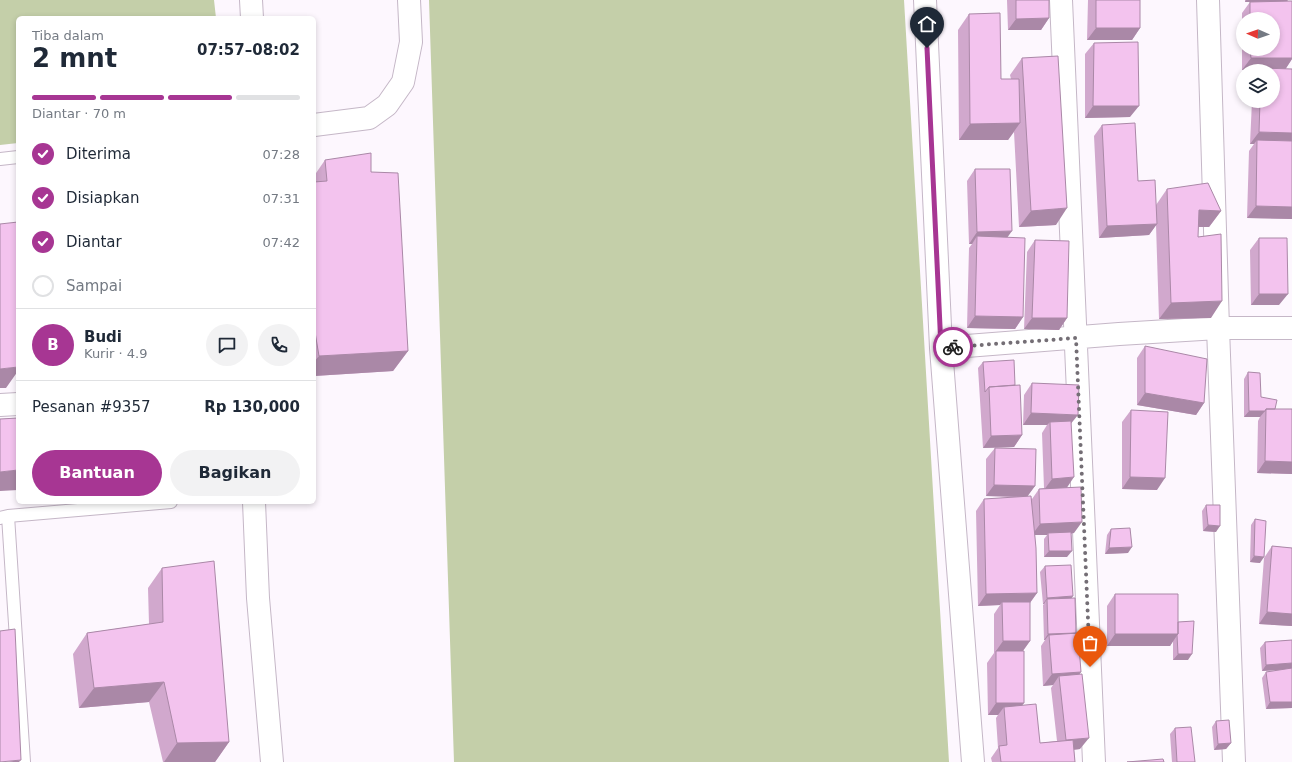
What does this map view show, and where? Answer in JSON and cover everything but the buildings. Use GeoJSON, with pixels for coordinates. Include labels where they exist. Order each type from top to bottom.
{"type":"FeatureCollection","features":[{"type":"Feature","properties":{"kind":"street"},"geometry":{"type":"LineString","coordinates":[[251,0],[252,16]]}},
{"type":"Feature","properties":{"kind":"street"},"geometry":{"type":"LineString","coordinates":[[316,126],[369,118],[387,105],[403,82],[411,42],[409,0]]}},
{"type":"Feature","properties":{"kind":"street"},"geometry":{"type":"LineString","coordinates":[[924,0],[941,348],[973,762]]}},
{"type":"Feature","properties":{"kind":"street"},"geometry":{"type":"LineString","coordinates":[[1061,0],[1094,762]]}},
{"type":"Feature","properties":{"kind":"street"},"geometry":{"type":"LineString","coordinates":[[1208,0],[1234,762]]}},
{"type":"Feature","properties":{"kind":"street"},"geometry":{"type":"LineString","coordinates":[[941,348],[1218,328],[1292,328]]}},
{"type":"Feature","properties":{"kind":"street"},"geometry":{"type":"LineString","coordinates":[[0,405],[16,404]]}},
{"type":"Feature","properties":{"kind":"street"},"geometry":{"type":"LineString","coordinates":[[254,504],[258,598],[272,762]]}},
{"type":"Feature","properties":{"kind":"lane"},"geometry":{"type":"LineString","coordinates":[[0,159],[16,157]]}},
{"type":"Feature","properties":{"kind":"lane"},"geometry":{"type":"LineString","coordinates":[[24,762],[4,517],[149,504]]}},
{"type":"Feature","properties":{"kind":"green space"},"geometry":{"type":"Polygon","coordinates":[[[0,0],[214,0],[216,16],[16,16],[16,143],[0,145],[0,0]]]}},
{"type":"Feature","properties":{"kind":"green space"},"geometry":{"type":"Polygon","coordinates":[[[429,0],[904,0],[949,762],[454,762],[429,0]]]}},
{"type":"Feature","properties":{"kind":"way so far"},"geometry":{"type":"LineString","coordinates":[[953,347],[1076,338],[1090,667]]}},
{"type":"Feature","properties":{"kind":"route"},"geometry":{"type":"LineString","coordinates":[[927,48],[941,348],[953,347]]}}]}
